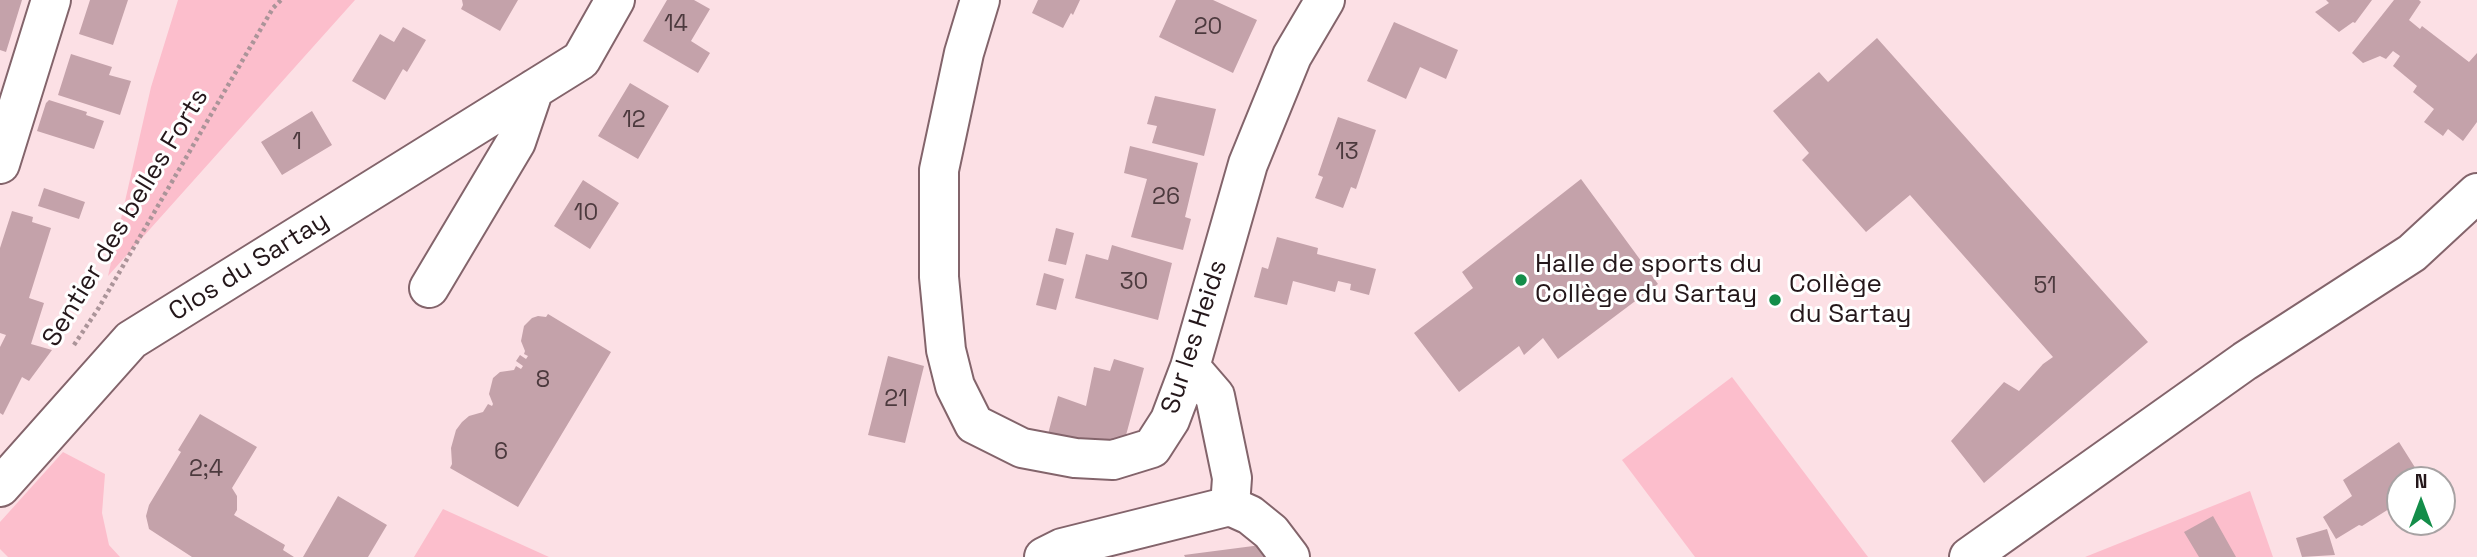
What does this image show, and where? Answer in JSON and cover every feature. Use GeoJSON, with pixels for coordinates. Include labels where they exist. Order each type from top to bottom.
{"type":"FeatureCollection","features":[{"type":"Feature","properties":{"kind":"street"},"geometry":{"type":"LineString","coordinates":[[0,164],[51,0]]}},
{"type":"Feature","properties":{"kind":"street","name":"Clos du Sartay"},"geometry":{"type":"LineString","coordinates":[[0,487],[131,340],[581,60],[615,0]]}},
{"type":"Feature","properties":{"kind":"street","name":"Sur les Heids"},"geometry":{"type":"LineString","coordinates":[[980,0],[964,53],[939,170],[939,277],[946,350],[955,386],[974,424],[1022,448],[1075,458],[1113,460],[1152,448],[1170,420],[1189,367],[1248,164],[1292,55],[1325,0]]}},
{"type":"Feature","properties":{"kind":"street"},"geometry":{"type":"LineString","coordinates":[[429,288],[516,142],[534,89]]}},
{"type":"Feature","properties":{"kind":"street"},"geometry":{"type":"LineString","coordinates":[[1969,557],[2245,361],[2412,253],[2477,193]]}},
{"type":"Feature","properties":{"kind":"street"},"geometry":{"type":"LineString","coordinates":[[1189,367],[1215,396],[1232,478],[1230,506]]}},
{"type":"Feature","properties":{"kind":"street"},"geometry":{"type":"LineString","coordinates":[[1044,557],[1062,548],[1230,506],[1250,515],[1271,532],[1290,557]]}},
{"type":"Feature","properties":{"kind":"path","name":"Sentier des belles Forts"},"geometry":{"type":"LineString","coordinates":[[68,353],[98,309],[273,8],[281,0]]}},
{"type":"Feature","properties":{"kind":"shaded area"},"geometry":{"type":"Polygon","coordinates":[[[178,0],[355,0],[108,276],[151,87],[178,0]]]}},
{"type":"Feature","properties":{"kind":"shaded area"},"geometry":{"type":"Polygon","coordinates":[[[1732,377],[1868,557],[1695,557],[1622,460],[1732,377]]]}},
{"type":"Feature","properties":{"kind":"shaded area"},"geometry":{"type":"Polygon","coordinates":[[[63,452],[105,474],[102,513],[109,545],[120,557],[8,557],[0,549],[0,522],[63,452]]]}},
{"type":"Feature","properties":{"kind":"shaded area"},"geometry":{"type":"Polygon","coordinates":[[[2250,491],[2273,557],[2085,557],[2250,491]]]}},
{"type":"Feature","properties":{"kind":"shaded area"},"geometry":{"type":"Polygon","coordinates":[[[443,509],[549,557],[414,557],[443,509]]]}},
{"type":"Feature","properties":{"kind":"building"},"geometry":{"type":"Polygon","coordinates":[[[0,0],[22,0],[6,52],[0,50],[0,0]]]}},
{"type":"Feature","properties":{"kind":"building"},"geometry":{"type":"Polygon","coordinates":[[[90,0],[128,0],[113,45],[79,34],[90,0]]]}},
{"type":"Feature","properties":{"kind":"building"},"geometry":{"type":"Polygon","coordinates":[[[462,0],[518,0],[500,31],[461,9],[462,0]]]}},
{"type":"Feature","properties":{"kind":"building"},"geometry":{"type":"Polygon","coordinates":[[[667,0],[694,0],[710,9],[691,41],[710,53],[698,73],[643,41],[667,0]]]}},
{"type":"Feature","properties":{"kind":"building"},"geometry":{"type":"Polygon","coordinates":[[[1038,0],[1080,0],[1063,28],[1032,13],[1038,0]]]}},
{"type":"Feature","properties":{"kind":"building"},"geometry":{"type":"Polygon","coordinates":[[[1176,0],[1213,0],[1257,20],[1233,73],[1159,37],[1176,0]]]}},
{"type":"Feature","properties":{"kind":"building"},"geometry":{"type":"Polygon","coordinates":[[[2326,0],[2372,0],[2355,23],[2339,32],[2315,12],[2329,3],[2326,0]]]}},
{"type":"Feature","properties":{"kind":"building"},"geometry":{"type":"Polygon","coordinates":[[[2394,0],[2419,0],[2421,2],[2409,20],[2420,29],[2422,26],[2469,62],[2477,53],[2477,122],[2463,141],[2448,129],[2443,136],[2424,122],[2434,109],[2413,92],[2417,86],[2393,66],[2400,56],[2393,51],[2386,59],[2380,56],[2363,63],[2352,53],[2394,0]]]}},
{"type":"Feature","properties":{"kind":"building"},"geometry":{"type":"Polygon","coordinates":[[[1394,22],[1458,50],[1446,79],[1420,67],[1406,99],[1367,81],[1394,22]]]}},
{"type":"Feature","properties":{"kind":"building"},"geometry":{"type":"Polygon","coordinates":[[[403,27],[426,40],[407,72],[403,69],[385,100],[352,81],[380,34],[394,42],[403,27]]]}},
{"type":"Feature","properties":{"kind":"building"},"geometry":{"type":"Polygon","coordinates":[[[1877,38],[2148,342],[1984,483],[1951,441],[2004,382],[2019,391],[2043,364],[2053,357],[1910,195],[1866,232],[1802,160],[1809,153],[1773,111],[1819,72],[1828,82],[1877,38]]]}},
{"type":"Feature","properties":{"kind":"building"},"geometry":{"type":"Polygon","coordinates":[[[71,54],[112,67],[109,75],[131,81],[120,115],[58,95],[71,54]]]}},
{"type":"Feature","properties":{"kind":"building"},"geometry":{"type":"Polygon","coordinates":[[[630,83],[669,106],[638,159],[598,136],[630,83]]]}},
{"type":"Feature","properties":{"kind":"building"},"geometry":{"type":"Polygon","coordinates":[[[1155,96],[1216,109],[1204,156],[1152,143],[1157,126],[1147,124],[1155,96]]]}},
{"type":"Feature","properties":{"kind":"building"},"geometry":{"type":"Polygon","coordinates":[[[49,100],[87,112],[86,115],[104,121],[94,149],[37,131],[49,100]]]}},
{"type":"Feature","properties":{"kind":"building"},"geometry":{"type":"Polygon","coordinates":[[[312,111],[332,145],[282,175],[261,142],[312,111]]]}},
{"type":"Feature","properties":{"kind":"building"},"geometry":{"type":"Polygon","coordinates":[[[1338,117],[1376,130],[1356,189],[1351,187],[1343,208],[1315,198],[1323,177],[1318,175],[1338,117]]]}},
{"type":"Feature","properties":{"kind":"building"},"geometry":{"type":"Polygon","coordinates":[[[1130,146],[1198,163],[1185,217],[1191,219],[1183,250],[1131,237],[1147,179],[1124,173],[1130,146]]]}},
{"type":"Feature","properties":{"kind":"building"},"geometry":{"type":"Polygon","coordinates":[[[1581,179],[1658,284],[1558,359],[1543,338],[1524,355],[1519,346],[1459,392],[1414,333],[1473,288],[1462,272],[1581,179]]]}},
{"type":"Feature","properties":{"kind":"building"},"geometry":{"type":"Polygon","coordinates":[[[583,180],[619,203],[590,249],[554,226],[583,180]]]}},
{"type":"Feature","properties":{"kind":"building"},"geometry":{"type":"Polygon","coordinates":[[[44,188],[85,202],[79,219],[38,206],[44,188]]]}},
{"type":"Feature","properties":{"kind":"building"},"geometry":{"type":"Polygon","coordinates":[[[12,211],[33,217],[32,222],[51,228],[29,298],[44,303],[31,344],[52,350],[29,381],[22,377],[3,415],[0,413],[0,347],[6,335],[0,333],[0,248],[12,211]]]}},
{"type":"Feature","properties":{"kind":"building"},"geometry":{"type":"Polygon","coordinates":[[[1056,228],[1074,233],[1066,265],[1048,261],[1056,228]]]}},
{"type":"Feature","properties":{"kind":"building"},"geometry":{"type":"Polygon","coordinates":[[[1277,237],[1318,248],[1317,254],[1376,269],[1369,295],[1350,290],[1351,284],[1338,281],[1335,292],[1293,281],[1287,305],[1254,297],[1262,267],[1268,269],[1277,237]]]}},
{"type":"Feature","properties":{"kind":"building"},"geometry":{"type":"Polygon","coordinates":[[[1112,245],[1172,263],[1158,320],[1075,298],[1086,254],[1108,260],[1112,245]]]}},
{"type":"Feature","properties":{"kind":"building"},"geometry":{"type":"Polygon","coordinates":[[[1044,273],[1064,279],[1056,310],[1036,305],[1044,273]]]}},
{"type":"Feature","properties":{"kind":"building"},"geometry":{"type":"Polygon","coordinates":[[[548,314],[611,352],[518,507],[450,468],[451,448],[456,430],[462,422],[469,416],[483,412],[488,404],[492,406],[489,394],[493,378],[500,372],[514,370],[516,366],[521,369],[523,366],[516,361],[520,355],[526,359],[528,356],[524,354],[521,341],[524,326],[532,318],[546,317],[548,314]]]}},
{"type":"Feature","properties":{"kind":"building"},"geometry":{"type":"Polygon","coordinates":[[[888,356],[924,366],[905,443],[868,435],[888,356]]]}},
{"type":"Feature","properties":{"kind":"building"},"geometry":{"type":"Polygon","coordinates":[[[1114,359],[1144,368],[1125,439],[1118,437],[1116,445],[1088,445],[1048,434],[1058,396],[1086,406],[1094,367],[1110,371],[1114,359]]]}},
{"type":"Feature","properties":{"kind":"building"},"geometry":{"type":"Polygon","coordinates":[[[200,414],[257,447],[232,488],[237,496],[237,510],[234,515],[285,545],[283,550],[294,557],[192,557],[149,529],[146,516],[149,505],[200,414]]]}},
{"type":"Feature","properties":{"kind":"building"},"geometry":{"type":"Polygon","coordinates":[[[2399,442],[2414,466],[2386,466],[2386,511],[2336,539],[2323,517],[2352,496],[2343,480],[2399,442]]]}},
{"type":"Feature","properties":{"kind":"building"},"geometry":{"type":"Polygon","coordinates":[[[338,496],[387,525],[368,557],[303,557],[338,496]]]}},
{"type":"Feature","properties":{"kind":"building"},"geometry":{"type":"Polygon","coordinates":[[[2213,516],[2236,557],[2199,557],[2184,532],[2213,516]]]}},
{"type":"Feature","properties":{"kind":"building"},"geometry":{"type":"Polygon","coordinates":[[[2327,529],[2335,555],[2302,557],[2296,538],[2327,529]]]}},
{"type":"Feature","properties":{"kind":"building"},"geometry":{"type":"Polygon","coordinates":[[[1261,545],[1267,557],[1184,555],[1261,545]]]}},
{"type":"Feature","properties":{"kind":"place","name":"Halle de sports du Collège du Sartay"},"geometry":{"type":"Point","coordinates":[1521,280]}},
{"type":"Feature","properties":{"kind":"place","name":"Collège du Sartay"},"geometry":{"type":"Point","coordinates":[1775,300]}}]}
